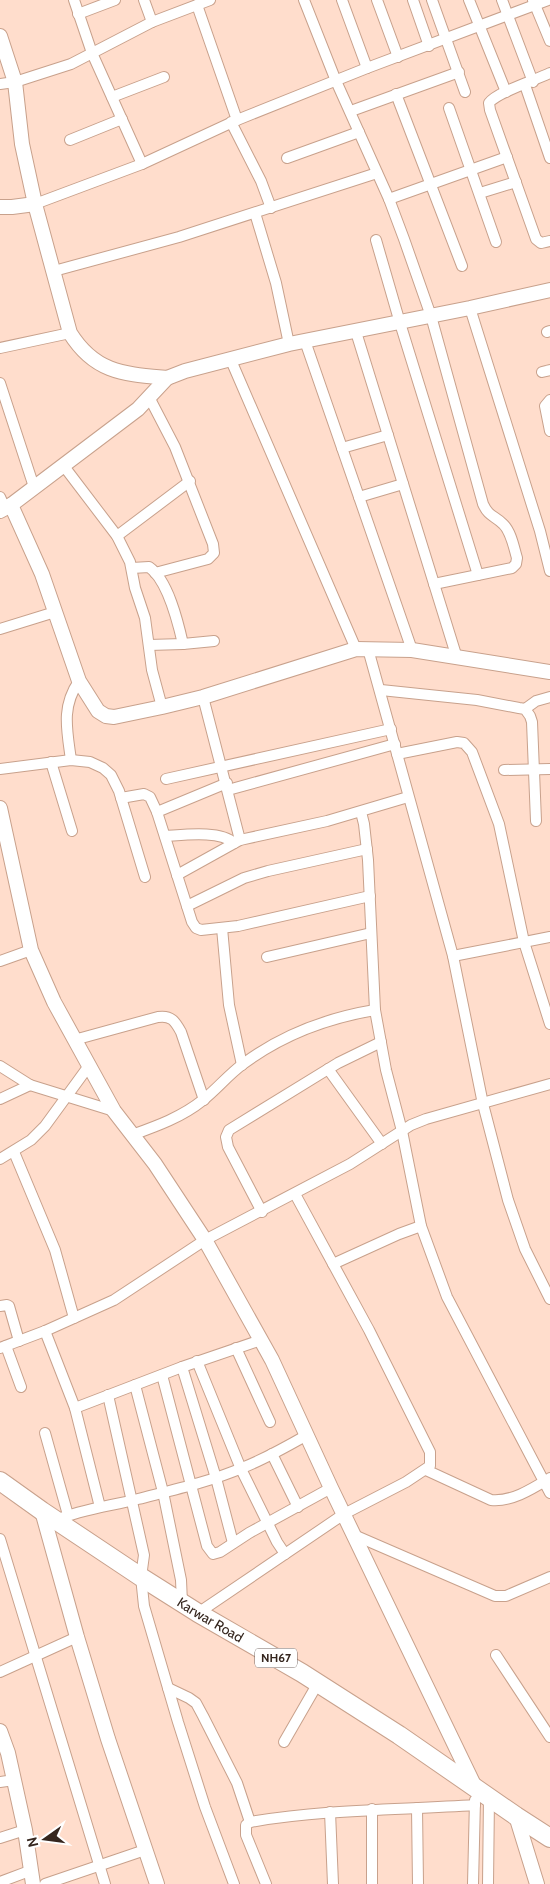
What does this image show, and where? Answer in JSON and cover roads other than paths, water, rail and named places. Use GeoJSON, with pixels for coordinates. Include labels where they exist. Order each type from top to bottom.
{"type":"FeatureCollection","features":[{"type":"Feature","properties":{"kind":"highway","name":"Karwar Road"},"geometry":{"type":"LineString","coordinates":[[0,1481],[55,1515],[141,1577],[182,1603],[318,1683],[399,1734],[480,1797],[549,1835]]}},
{"type":"Feature","properties":{"kind":"street"},"geometry":{"type":"LineString","coordinates":[[74,0],[92,53],[142,164]]}},
{"type":"Feature","properties":{"kind":"street"},"geometry":{"type":"LineString","coordinates":[[78,14],[115,0]]}},
{"type":"Feature","properties":{"kind":"street"},"geometry":{"type":"LineString","coordinates":[[144,0],[152,22]]}},
{"type":"Feature","properties":{"kind":"street"},"geometry":{"type":"LineString","coordinates":[[0,84],[15,82],[71,64],[152,22],[210,0]]}},
{"type":"Feature","properties":{"kind":"street"},"geometry":{"type":"LineString","coordinates":[[304,0],[336,81],[389,199],[431,316],[483,504],[491,516],[502,522],[506,527],[517,558],[516,564],[512,568],[434,584]]}},
{"type":"Feature","properties":{"kind":"street"},"geometry":{"type":"LineString","coordinates":[[342,0],[367,68]]}},
{"type":"Feature","properties":{"kind":"street"},"geometry":{"type":"LineString","coordinates":[[378,0],[398,57]]}},
{"type":"Feature","properties":{"kind":"street"},"geometry":{"type":"LineString","coordinates":[[413,0],[429,46]]}},
{"type":"Feature","properties":{"kind":"street"},"geometry":{"type":"LineString","coordinates":[[432,0],[465,92]]}},
{"type":"Feature","properties":{"kind":"street"},"geometry":{"type":"LineString","coordinates":[[469,0],[506,92]]}},
{"type":"Feature","properties":{"kind":"street"},"geometry":{"type":"LineString","coordinates":[[502,0],[529,83],[550,158]]}},
{"type":"Feature","properties":{"kind":"street"},"geometry":{"type":"LineString","coordinates":[[0,207],[35,204],[142,164],[234,121],[508,15],[534,2],[548,0]]}},
{"type":"Feature","properties":{"kind":"street"},"geometry":{"type":"LineString","coordinates":[[534,2],[550,41]]}},
{"type":"Feature","properties":{"kind":"street"},"geometry":{"type":"LineString","coordinates":[[197,5],[234,121],[271,208]]}},
{"type":"Feature","properties":{"kind":"street"},"geometry":{"type":"LineString","coordinates":[[0,36],[15,82],[22,144],[35,204],[70,333],[79,348],[104,368],[121,373],[167,378]]}},
{"type":"Feature","properties":{"kind":"street"},"geometry":{"type":"LineString","coordinates":[[351,112],[459,72]]}},
{"type":"Feature","properties":{"kind":"street"},"geometry":{"type":"LineString","coordinates":[[550,73],[493,98],[489,103],[536,238],[541,243],[550,241]]}},
{"type":"Feature","properties":{"kind":"street"},"geometry":{"type":"LineString","coordinates":[[112,97],[164,77]]}},
{"type":"Feature","properties":{"kind":"street"},"geometry":{"type":"LineString","coordinates":[[396,94],[462,266]]}},
{"type":"Feature","properties":{"kind":"street"},"geometry":{"type":"LineString","coordinates":[[449,108],[496,242]]}},
{"type":"Feature","properties":{"kind":"street"},"geometry":{"type":"LineString","coordinates":[[70,140],[122,119]]}},
{"type":"Feature","properties":{"kind":"street"},"geometry":{"type":"LineString","coordinates":[[287,158],[359,132]]}},
{"type":"Feature","properties":{"kind":"street"},"geometry":{"type":"LineString","coordinates":[[389,199],[507,157]]}},
{"type":"Feature","properties":{"kind":"street"},"geometry":{"type":"LineString","coordinates":[[54,271],[179,237],[377,173]]}},
{"type":"Feature","properties":{"kind":"street"},"geometry":{"type":"LineString","coordinates":[[480,194],[516,182]]}},
{"type":"Feature","properties":{"kind":"street"},"geometry":{"type":"LineString","coordinates":[[255,213],[276,283],[289,344]]}},
{"type":"Feature","properties":{"kind":"street"},"geometry":{"type":"LineString","coordinates":[[376,240],[478,575]]}},
{"type":"Feature","properties":{"kind":"street"},"geometry":{"type":"LineString","coordinates":[[550,290],[356,332],[289,344],[184,371],[167,378],[138,409],[34,487],[4,505],[42,574],[79,681],[90,702],[98,711],[106,716],[162,707],[362,649],[412,650],[550,672]]}},
{"type":"Feature","properties":{"kind":"street"},"geometry":{"type":"LineString","coordinates":[[470,308],[540,531],[550,571]]}},
{"type":"Feature","properties":{"kind":"street"},"geometry":{"type":"LineString","coordinates":[[356,332],[457,658]]}},
{"type":"Feature","properties":{"kind":"street"},"geometry":{"type":"LineString","coordinates":[[0,348],[70,333]]}},
{"type":"Feature","properties":{"kind":"street"},"geometry":{"type":"LineString","coordinates":[[305,341],[412,650]]}},
{"type":"Feature","properties":{"kind":"street"},"geometry":{"type":"LineString","coordinates":[[230,358],[381,690],[408,797],[453,956],[482,1104],[508,1200],[525,1249],[547,1287],[550,1299]]}},
{"type":"Feature","properties":{"kind":"street"},"geometry":{"type":"LineString","coordinates":[[0,383],[34,487]]}},
{"type":"Feature","properties":{"kind":"street"},"geometry":{"type":"LineString","coordinates":[[149,397],[175,447],[190,482],[213,544],[214,552],[208,559],[155,573]]}},
{"type":"Feature","properties":{"kind":"street"},"geometry":{"type":"LineString","coordinates":[[550,400],[545,406],[550,430]]}},
{"type":"Feature","properties":{"kind":"street"},"geometry":{"type":"LineString","coordinates":[[342,448],[388,435]]}},
{"type":"Feature","properties":{"kind":"street"},"geometry":{"type":"LineString","coordinates":[[63,466],[117,536],[132,568],[135,588],[145,618],[152,670],[162,707]]}},
{"type":"Feature","properties":{"kind":"street"},"geometry":{"type":"LineString","coordinates":[[117,536],[190,482]]}},
{"type":"Feature","properties":{"kind":"street"},"geometry":{"type":"LineString","coordinates":[[359,497],[403,484]]}},
{"type":"Feature","properties":{"kind":"street"},"geometry":{"type":"LineString","coordinates":[[132,568],[149,567],[155,573],[174,608],[183,644]]}},
{"type":"Feature","properties":{"kind":"street"},"geometry":{"type":"LineString","coordinates":[[0,628],[55,612]]}},
{"type":"Feature","properties":{"kind":"street"},"geometry":{"type":"LineString","coordinates":[[149,645],[214,641]]}},
{"type":"Feature","properties":{"kind":"street"},"geometry":{"type":"LineString","coordinates":[[71,760],[66,711],[73,690],[79,681]]}},
{"type":"Feature","properties":{"kind":"street"},"geometry":{"type":"LineString","coordinates":[[381,690],[477,700],[525,709],[532,722],[536,820]]}},
{"type":"Feature","properties":{"kind":"street"},"geometry":{"type":"LineString","coordinates":[[203,696],[228,787],[237,842]]}},
{"type":"Feature","properties":{"kind":"street"},"geometry":{"type":"LineString","coordinates":[[525,709],[536,701],[550,697]]}},
{"type":"Feature","properties":{"kind":"street"},"geometry":{"type":"LineString","coordinates":[[166,780],[222,766],[391,730]]}},
{"type":"Feature","properties":{"kind":"street"},"geometry":{"type":"LineString","coordinates":[[157,812],[228,787],[396,749],[457,742],[464,743],[468,746],[500,824],[524,942],[550,1024]]}},
{"type":"Feature","properties":{"kind":"street"},"geometry":{"type":"LineString","coordinates":[[0,769],[71,760],[90,762],[103,768],[111,775],[121,798],[144,877]]}},
{"type":"Feature","properties":{"kind":"street"},"geometry":{"type":"LineString","coordinates":[[51,762],[72,831]]}},
{"type":"Feature","properties":{"kind":"street"},"geometry":{"type":"LineString","coordinates":[[504,770],[550,769]]}},
{"type":"Feature","properties":{"kind":"street"},"geometry":{"type":"LineString","coordinates":[[121,798],[140,794],[150,797],[157,812],[192,922],[196,928],[201,930],[222,928],[370,896]]}},
{"type":"Feature","properties":{"kind":"street"},"geometry":{"type":"LineString","coordinates":[[177,875],[237,842],[327,821],[408,797]]}},
{"type":"Feature","properties":{"kind":"street"},"geometry":{"type":"LineString","coordinates":[[0,808],[31,950],[54,1002],[88,1067],[114,1111],[155,1164],[205,1240],[261,1340],[480,1797],[488,1884]]}},
{"type":"Feature","properties":{"kind":"street"},"geometry":{"type":"LineString","coordinates":[[361,812],[367,849],[375,974],[375,1010],[421,1226],[447,1297],[547,1480],[550,1493]]}},
{"type":"Feature","properties":{"kind":"street"},"geometry":{"type":"LineString","coordinates":[[165,836],[221,836],[237,842]]}},
{"type":"Feature","properties":{"kind":"street"},"geometry":{"type":"LineString","coordinates":[[187,906],[244,878],[268,870],[367,849]]}},
{"type":"Feature","properties":{"kind":"street"},"geometry":{"type":"LineString","coordinates":[[222,928],[229,1006],[242,1064]]}},
{"type":"Feature","properties":{"kind":"street"},"geometry":{"type":"LineString","coordinates":[[267,957],[371,933]]}},
{"type":"Feature","properties":{"kind":"street"},"geometry":{"type":"LineString","coordinates":[[453,956],[550,937]]}},
{"type":"Feature","properties":{"kind":"street"},"geometry":{"type":"LineString","coordinates":[[0,961],[31,950]]}},
{"type":"Feature","properties":{"kind":"street"},"geometry":{"type":"LineString","coordinates":[[132,1135],[184,1114],[204,1100],[242,1064],[274,1044],[300,1031],[346,1015],[375,1010]]}},
{"type":"Feature","properties":{"kind":"street"},"geometry":{"type":"LineString","coordinates":[[74,1040],[158,1017],[170,1017],[176,1021],[181,1032],[204,1100]]}},
{"type":"Feature","properties":{"kind":"street"},"geometry":{"type":"LineString","coordinates":[[262,1212],[228,1147],[226,1137],[229,1130],[328,1069],[381,1042]]}},
{"type":"Feature","properties":{"kind":"street"},"geometry":{"type":"LineString","coordinates":[[0,1066],[30,1085],[114,1111]]}},
{"type":"Feature","properties":{"kind":"street"},"geometry":{"type":"LineString","coordinates":[[0,1159],[31,1140],[45,1126],[88,1067]]}},
{"type":"Feature","properties":{"kind":"street"},"geometry":{"type":"LineString","coordinates":[[328,1069],[382,1144]]}},
{"type":"Feature","properties":{"kind":"street"},"geometry":{"type":"LineString","coordinates":[[21,1387],[3,1347],[45,1331],[114,1300],[205,1240],[262,1212],[350,1164],[411,1125],[426,1119],[550,1084]]}},
{"type":"Feature","properties":{"kind":"street"},"geometry":{"type":"LineString","coordinates":[[0,1099],[30,1085]]}},
{"type":"Feature","properties":{"kind":"street"},"geometry":{"type":"LineString","coordinates":[[14,1152],[55,1250],[74,1318]]}},
{"type":"Feature","properties":{"kind":"street"},"geometry":{"type":"LineString","coordinates":[[198,1613],[344,1514],[426,1470],[430,1466],[430,1452],[369,1330],[295,1194]]}},
{"type":"Feature","properties":{"kind":"street"},"geometry":{"type":"LineString","coordinates":[[333,1264],[421,1226]]}},
{"type":"Feature","properties":{"kind":"street"},"geometry":{"type":"LineString","coordinates":[[0,1306],[10,1306],[19,1341]]}},
{"type":"Feature","properties":{"kind":"street"},"geometry":{"type":"LineString","coordinates":[[45,1331],[75,1408],[100,1507]]}},
{"type":"Feature","properties":{"kind":"street"},"geometry":{"type":"LineString","coordinates":[[75,1408],[197,1361],[261,1340]]}},
{"type":"Feature","properties":{"kind":"street"},"geometry":{"type":"LineString","coordinates":[[236,1348],[270,1422]]}},
{"type":"Feature","properties":{"kind":"street"},"geometry":{"type":"LineString","coordinates":[[197,1361],[241,1469],[267,1524],[285,1554]]}},
{"type":"Feature","properties":{"kind":"street"},"geometry":{"type":"LineString","coordinates":[[182,1367],[216,1478],[233,1543]]}},
{"type":"Feature","properties":{"kind":"street"},"geometry":{"type":"LineString","coordinates":[[162,1375],[210,1552],[217,1554],[233,1543],[331,1488]]}},
{"type":"Feature","properties":{"kind":"street"},"geometry":{"type":"LineString","coordinates":[[135,1385],[163,1492],[181,1580],[182,1603]]}},
{"type":"Feature","properties":{"kind":"street"},"geometry":{"type":"LineString","coordinates":[[108,1395],[144,1555],[141,1577],[144,1606],[205,1807],[234,1884]]}},
{"type":"Feature","properties":{"kind":"street"},"geometry":{"type":"LineString","coordinates":[[45,1433],[55,1515],[77,1637],[157,1884]]}},
{"type":"Feature","properties":{"kind":"street"},"geometry":{"type":"LineString","coordinates":[[55,1515],[132,1500],[216,1478],[241,1469],[307,1435]]}},
{"type":"Feature","properties":{"kind":"street"},"geometry":{"type":"LineString","coordinates":[[272,1454],[298,1507]]}},
{"type":"Feature","properties":{"kind":"street"},"geometry":{"type":"LineString","coordinates":[[426,1470],[491,1500],[501,1501],[512,1498],[547,1480]]}},
{"type":"Feature","properties":{"kind":"street"},"geometry":{"type":"LineString","coordinates":[[354,1536],[495,1596],[506,1596],[548,1581]]}},
{"type":"Feature","properties":{"kind":"street"},"geometry":{"type":"LineString","coordinates":[[0,1539],[105,1884]]}},
{"type":"Feature","properties":{"kind":"street"},"geometry":{"type":"LineString","coordinates":[[0,1672],[77,1637]]}},
{"type":"Feature","properties":{"kind":"street"},"geometry":{"type":"LineString","coordinates":[[496,1655],[550,1737]]}},
{"type":"Feature","properties":{"kind":"street"},"geometry":{"type":"LineString","coordinates":[[284,1742],[318,1683]]}},
{"type":"Feature","properties":{"kind":"street"},"geometry":{"type":"LineString","coordinates":[[168,1688],[196,1703],[204,1716],[237,1783],[250,1822]]}},
{"type":"Feature","properties":{"kind":"street"},"geometry":{"type":"LineString","coordinates":[[0,1731],[7,1781],[25,1830],[32,1877],[0,1882]]}},
{"type":"Feature","properties":{"kind":"street"},"geometry":{"type":"LineString","coordinates":[[266,1884],[246,1835],[246,1825],[250,1822],[330,1812],[417,1808],[480,1797]]}},
{"type":"Feature","properties":{"kind":"street"},"geometry":{"type":"LineString","coordinates":[[473,1884],[480,1797]]}},
{"type":"Feature","properties":{"kind":"street"},"geometry":{"type":"LineString","coordinates":[[417,1808],[418,1884]]}},
{"type":"Feature","properties":{"kind":"street"},"geometry":{"type":"LineString","coordinates":[[372,1809],[372,1884]]}},
{"type":"Feature","properties":{"kind":"street"},"geometry":{"type":"LineString","coordinates":[[330,1812],[333,1884]]}},
{"type":"Feature","properties":{"kind":"street"},"geometry":{"type":"LineString","coordinates":[[516,1816],[538,1884]]}},
{"type":"Feature","properties":{"kind":"street"},"geometry":{"type":"LineString","coordinates":[[0,1838],[25,1830]]}},
{"type":"Feature","properties":{"kind":"street"},"geometry":{"type":"LineString","coordinates":[[45,1884],[57,1882],[145,1850]]}}]}
